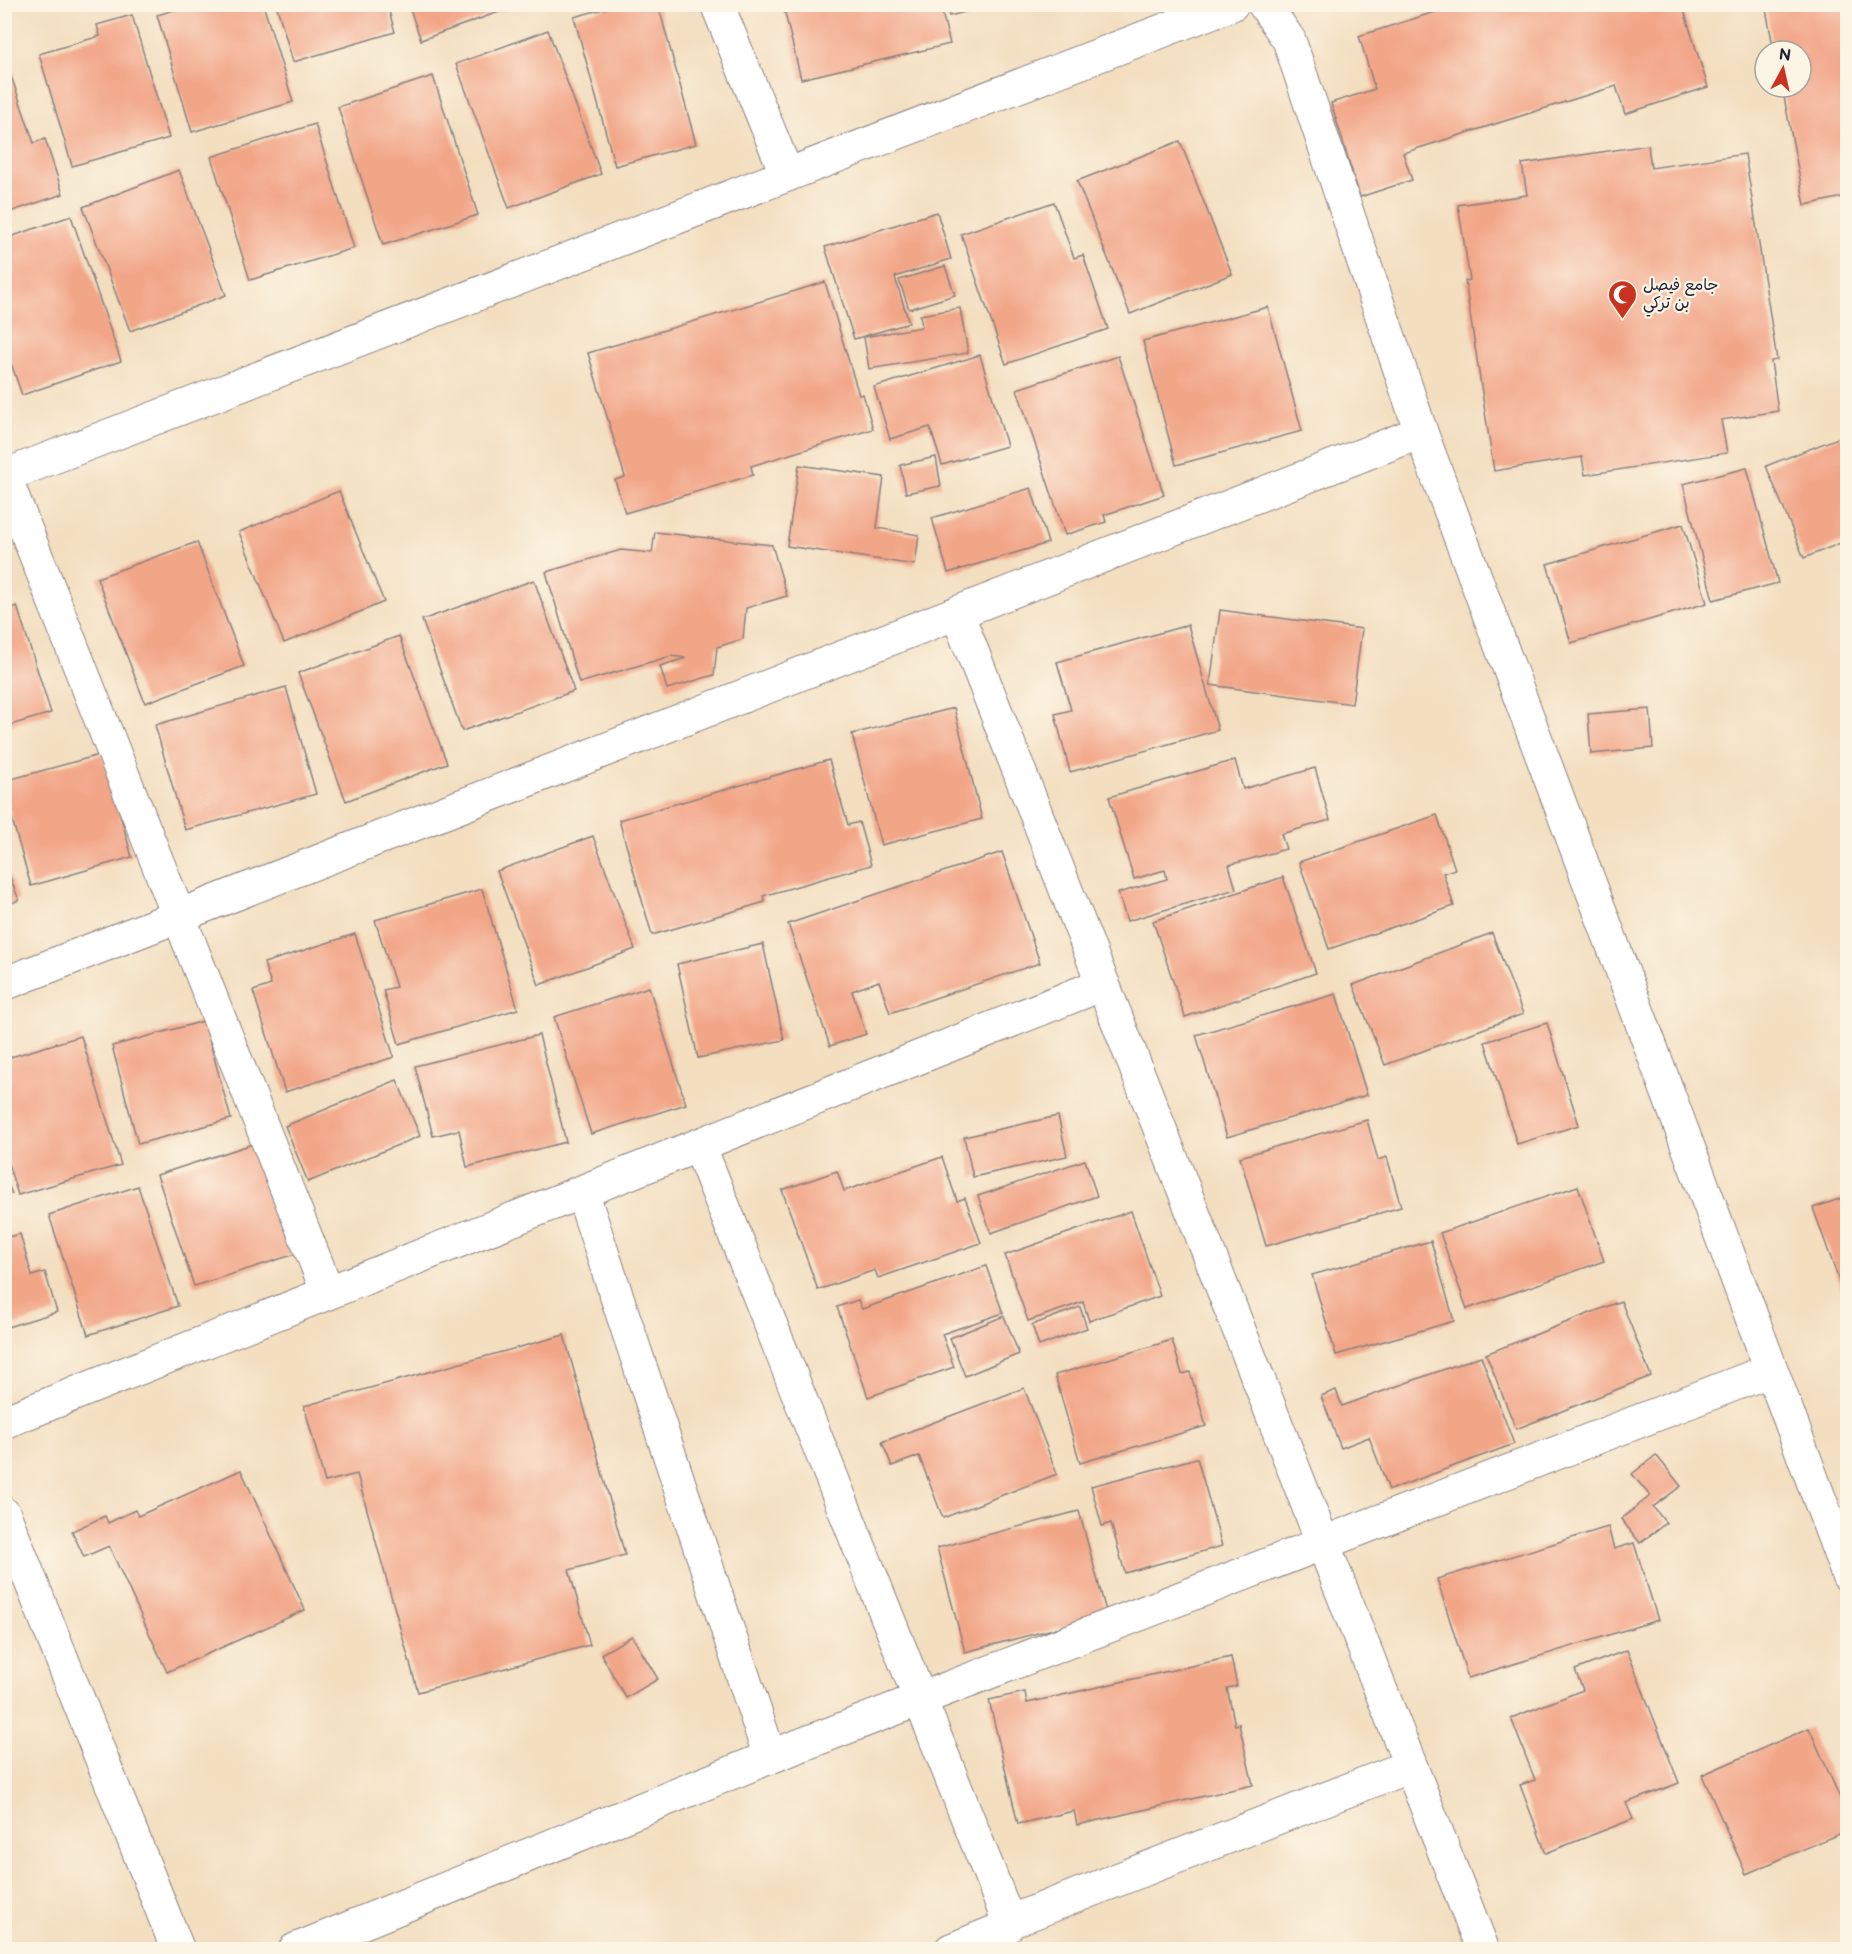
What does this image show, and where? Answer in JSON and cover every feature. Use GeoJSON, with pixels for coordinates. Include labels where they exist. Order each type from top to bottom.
{"type":"FeatureCollection","features":[{"type":"Feature","properties":{"kind":"street"},"geometry":{"type":"LineString","coordinates":[[717,4],[787,175]]}},
{"type":"Feature","properties":{"kind":"street"},"geometry":{"type":"LineString","coordinates":[[328,1293],[5,476],[1232,4]]}},
{"type":"Feature","properties":{"kind":"street"},"geometry":{"type":"LineString","coordinates":[[1264,4],[1288,40],[1421,432],[1848,1575]]}},
{"type":"Feature","properties":{"kind":"street"},"geometry":{"type":"LineString","coordinates":[[4,984],[1421,432]]}},
{"type":"Feature","properties":{"kind":"street"},"geometry":{"type":"LineString","coordinates":[[957,613],[1483,1950]]}},
{"type":"Feature","properties":{"kind":"street"},"geometry":{"type":"LineString","coordinates":[[4,1422],[1103,984]]}},
{"type":"Feature","properties":{"kind":"street"},"geometry":{"type":"LineString","coordinates":[[699,1145],[1009,1922]]}},
{"type":"Feature","properties":{"kind":"street"},"geometry":{"type":"LineString","coordinates":[[582,1192],[770,1757]]}},
{"type":"Feature","properties":{"kind":"street"},"geometry":{"type":"LineString","coordinates":[[295,1950],[770,1757],[1771,1370]]}},
{"type":"Feature","properties":{"kind":"street"},"geometry":{"type":"LineString","coordinates":[[4,1514],[178,1950]]}},
{"type":"Feature","properties":{"kind":"street"},"geometry":{"type":"LineString","coordinates":[[951,1950],[1007,1927],[1009,1922],[1410,1766]]}},
{"type":"Feature","properties":{"kind":"building"},"geometry":{"type":"Polygon","coordinates":[[[195,4],[263,4],[293,102],[192,132],[157,15],[195,4]]]}},
{"type":"Feature","properties":{"kind":"building"},"geometry":{"type":"Polygon","coordinates":[[[276,4],[387,4],[395,32],[293,62],[276,4]]]}},
{"type":"Feature","properties":{"kind":"building"},"geometry":{"type":"Polygon","coordinates":[[[408,4],[518,4],[518,5],[421,40],[408,4]]]}},
{"type":"Feature","properties":{"kind":"building"},"geometry":{"type":"Polygon","coordinates":[[[621,4],[658,4],[696,144],[615,166],[574,17],[621,4]]]}},
{"type":"Feature","properties":{"kind":"building"},"geometry":{"type":"Polygon","coordinates":[[[946,4],[993,4],[993,5],[949,16],[946,4]]]}},
{"type":"Feature","properties":{"kind":"building"},"geometry":{"type":"Polygon","coordinates":[[[1460,4],[1682,4],[1708,87],[1625,114],[1616,86],[1403,153],[1412,180],[1360,197],[1331,103],[1375,89],[1359,36],[1460,4]]]}},
{"type":"Feature","properties":{"kind":"building"},"geometry":{"type":"Polygon","coordinates":[[[1765,4],[1848,4],[1848,196],[1805,205],[1784,99],[1813,99],[1813,39],[1772,39],[1765,4]]]}},
{"type":"Feature","properties":{"kind":"building"},"geometry":{"type":"Polygon","coordinates":[[[783,5],[940,5],[950,44],[801,79],[783,5]]]}},
{"type":"Feature","properties":{"kind":"building"},"geometry":{"type":"Polygon","coordinates":[[[132,15],[169,138],[72,166],[39,54],[100,36],[97,25],[132,15]]]}},
{"type":"Feature","properties":{"kind":"building"},"geometry":{"type":"Polygon","coordinates":[[[548,30],[601,174],[509,208],[456,64],[548,30]]]}},
{"type":"Feature","properties":{"kind":"building"},"geometry":{"type":"Polygon","coordinates":[[[7,64],[34,143],[45,139],[63,194],[4,214],[4,65],[7,64]]]}},
{"type":"Feature","properties":{"kind":"building"},"geometry":{"type":"Polygon","coordinates":[[[433,76],[478,215],[383,245],[338,107],[433,76]]]}},
{"type":"Feature","properties":{"kind":"building"},"geometry":{"type":"Polygon","coordinates":[[[315,124],[354,248],[250,280],[211,157],[315,124]]]}},
{"type":"Feature","properties":{"kind":"building"},"geometry":{"type":"Polygon","coordinates":[[[1180,141],[1232,274],[1130,314],[1077,181],[1180,141]]]}},
{"type":"Feature","properties":{"kind":"building"},"geometry":{"type":"Polygon","coordinates":[[[1648,145],[1651,168],[1745,154],[1777,360],[1771,361],[1778,411],[1721,420],[1727,453],[1585,475],[1582,457],[1494,471],[1465,281],[1470,280],[1458,205],[1527,195],[1522,164],[1648,145]]]}},
{"type":"Feature","properties":{"kind":"building"},"geometry":{"type":"Polygon","coordinates":[[[179,170],[226,295],[130,331],[83,207],[179,170]]]}},
{"type":"Feature","properties":{"kind":"building"},"geometry":{"type":"Polygon","coordinates":[[[1054,202],[1074,258],[1083,255],[1108,329],[1006,364],[961,234],[1054,202]]]}},
{"type":"Feature","properties":{"kind":"building"},"geometry":{"type":"Polygon","coordinates":[[[937,212],[951,259],[895,277],[909,323],[854,339],[825,247],[937,212]]]}},
{"type":"Feature","properties":{"kind":"building"},"geometry":{"type":"Polygon","coordinates":[[[71,216],[121,361],[22,395],[4,343],[4,239],[71,216]]]}},
{"type":"Feature","properties":{"kind":"building"},"geometry":{"type":"Polygon","coordinates":[[[945,266],[955,295],[909,309],[899,280],[945,266]]]}},
{"type":"Feature","properties":{"kind":"building"},"geometry":{"type":"Polygon","coordinates":[[[825,282],[859,395],[863,394],[873,429],[751,466],[753,475],[625,513],[615,480],[625,477],[588,353],[825,282]]]}},
{"type":"Feature","properties":{"kind":"building"},"geometry":{"type":"Polygon","coordinates":[[[1268,307],[1302,431],[1176,465],[1143,341],[1268,307]]]}},
{"type":"Feature","properties":{"kind":"building"},"geometry":{"type":"Polygon","coordinates":[[[960,308],[968,353],[869,369],[864,337],[922,327],[920,315],[960,308]]]}},
{"type":"Feature","properties":{"kind":"building"},"geometry":{"type":"Polygon","coordinates":[[[980,355],[1007,446],[942,465],[930,427],[890,439],[874,387],[980,355]]]}},
{"type":"Feature","properties":{"kind":"building"},"geometry":{"type":"Polygon","coordinates":[[[1118,356],[1164,495],[1104,515],[1106,522],[1065,535],[1017,389],[1118,356]]]}},
{"type":"Feature","properties":{"kind":"building"},"geometry":{"type":"Polygon","coordinates":[[[1848,434],[1848,540],[1804,558],[1766,466],[1848,434]]]}},
{"type":"Feature","properties":{"kind":"building"},"geometry":{"type":"Polygon","coordinates":[[[936,457],[941,486],[906,493],[900,465],[936,457]]]}},
{"type":"Feature","properties":{"kind":"building"},"geometry":{"type":"Polygon","coordinates":[[[799,465],[884,477],[877,528],[919,535],[915,565],[787,546],[799,465]]]}},
{"type":"Feature","properties":{"kind":"building"},"geometry":{"type":"Polygon","coordinates":[[[1747,468],[1778,583],[1713,600],[1683,484],[1747,468]]]}},
{"type":"Feature","properties":{"kind":"building"},"geometry":{"type":"Polygon","coordinates":[[[1031,488],[1048,543],[948,573],[932,518],[1031,488]]]}},
{"type":"Feature","properties":{"kind":"building"},"geometry":{"type":"Polygon","coordinates":[[[339,491],[384,602],[284,643],[239,532],[339,491]]]}},
{"type":"Feature","properties":{"kind":"building"},"geometry":{"type":"Polygon","coordinates":[[[1683,524],[1707,603],[1571,643],[1547,564],[1683,524]]]}},
{"type":"Feature","properties":{"kind":"building"},"geometry":{"type":"Polygon","coordinates":[[[655,532],[772,545],[787,596],[746,608],[743,639],[717,647],[714,675],[667,689],[660,666],[686,658],[671,656],[579,683],[546,572],[621,550],[652,553],[655,532]]]}},
{"type":"Feature","properties":{"kind":"building"},"geometry":{"type":"Polygon","coordinates":[[[197,542],[244,666],[145,703],[97,578],[197,542]]]}},
{"type":"Feature","properties":{"kind":"building"},"geometry":{"type":"Polygon","coordinates":[[[534,580],[574,691],[462,731],[422,620],[534,580]]]}},
{"type":"Feature","properties":{"kind":"building"},"geometry":{"type":"Polygon","coordinates":[[[17,606],[51,713],[4,727],[4,610],[17,606]]]}},
{"type":"Feature","properties":{"kind":"building"},"geometry":{"type":"Polygon","coordinates":[[[1220,610],[1362,629],[1352,704],[1210,685],[1220,610]]]}},
{"type":"Feature","properties":{"kind":"building"},"geometry":{"type":"Polygon","coordinates":[[[1188,625],[1218,730],[1070,772],[1055,714],[1071,710],[1057,662],[1188,625]]]}},
{"type":"Feature","properties":{"kind":"building"},"geometry":{"type":"Polygon","coordinates":[[[399,636],[447,763],[346,801],[298,673],[399,636]]]}},
{"type":"Feature","properties":{"kind":"building"},"geometry":{"type":"Polygon","coordinates":[[[286,687],[316,794],[185,830],[155,725],[286,687]]]}},
{"type":"Feature","properties":{"kind":"building"},"geometry":{"type":"Polygon","coordinates":[[[954,708],[982,819],[881,845],[852,734],[954,708]]]}},
{"type":"Feature","properties":{"kind":"building"},"geometry":{"type":"Polygon","coordinates":[[[1650,709],[1653,748],[1591,754],[1588,714],[1650,709]]]}},
{"type":"Feature","properties":{"kind":"building"},"geometry":{"type":"Polygon","coordinates":[[[103,754],[132,857],[31,886],[4,791],[4,781],[103,754]]]}},
{"type":"Feature","properties":{"kind":"building"},"geometry":{"type":"Polygon","coordinates":[[[829,760],[848,825],[859,822],[871,865],[763,896],[765,902],[652,935],[619,820],[829,760]]]}},
{"type":"Feature","properties":{"kind":"building"},"geometry":{"type":"Polygon","coordinates":[[[1235,760],[1243,789],[1315,768],[1330,820],[1281,834],[1286,849],[1229,865],[1236,889],[1127,921],[1118,893],[1167,879],[1165,870],[1134,879],[1109,797],[1235,760]]]}},
{"type":"Feature","properties":{"kind":"building"},"geometry":{"type":"Polygon","coordinates":[[[1437,815],[1455,869],[1443,873],[1454,906],[1329,949],[1299,862],[1437,815]]]}},
{"type":"Feature","properties":{"kind":"building"},"geometry":{"type":"Polygon","coordinates":[[[593,836],[635,949],[539,985],[497,871],[593,836]]]}},
{"type":"Feature","properties":{"kind":"building"},"geometry":{"type":"Polygon","coordinates":[[[1002,852],[1040,963],[890,1013],[879,981],[852,991],[866,1034],[830,1046],[788,924],[1002,852]]]}},
{"type":"Feature","properties":{"kind":"building"},"geometry":{"type":"Polygon","coordinates":[[[4,862],[19,900],[4,906],[4,862]]]}},
{"type":"Feature","properties":{"kind":"building"},"geometry":{"type":"Polygon","coordinates":[[[1283,877],[1316,973],[1185,1017],[1153,921],[1283,877]]]}},
{"type":"Feature","properties":{"kind":"building"},"geometry":{"type":"Polygon","coordinates":[[[482,889],[518,1009],[399,1044],[383,990],[396,987],[375,920],[482,889]]]}},
{"type":"Feature","properties":{"kind":"building"},"geometry":{"type":"Polygon","coordinates":[[[1492,933],[1523,1014],[1385,1065],[1353,985],[1492,933]]]}},
{"type":"Feature","properties":{"kind":"building"},"geometry":{"type":"Polygon","coordinates":[[[355,934],[394,1057],[285,1092],[253,991],[271,985],[264,963],[355,934]]]}},
{"type":"Feature","properties":{"kind":"building"},"geometry":{"type":"Polygon","coordinates":[[[763,944],[784,1040],[698,1058],[677,964],[763,944]]]}},
{"type":"Feature","properties":{"kind":"building"},"geometry":{"type":"Polygon","coordinates":[[[649,987],[686,1104],[591,1134],[554,1017],[649,987]]]}},
{"type":"Feature","properties":{"kind":"building"},"geometry":{"type":"Polygon","coordinates":[[[1336,994],[1367,1095],[1227,1137],[1196,1035],[1336,994]]]}},
{"type":"Feature","properties":{"kind":"building"},"geometry":{"type":"Polygon","coordinates":[[[204,1021],[231,1119],[138,1144],[112,1046],[204,1021]]]}},
{"type":"Feature","properties":{"kind":"building"},"geometry":{"type":"Polygon","coordinates":[[[1547,1023],[1579,1125],[1517,1144],[1485,1042],[1547,1023]]]}},
{"type":"Feature","properties":{"kind":"building"},"geometry":{"type":"Polygon","coordinates":[[[539,1035],[566,1142],[467,1167],[459,1130],[433,1136],[415,1066],[539,1035]]]}},
{"type":"Feature","properties":{"kind":"building"},"geometry":{"type":"Polygon","coordinates":[[[81,1036],[121,1165],[18,1195],[4,1151],[4,1059],[81,1036]]]}},
{"type":"Feature","properties":{"kind":"building"},"geometry":{"type":"Polygon","coordinates":[[[397,1080],[420,1136],[308,1182],[285,1126],[397,1080]]]}},
{"type":"Feature","properties":{"kind":"building"},"geometry":{"type":"Polygon","coordinates":[[[1058,1116],[1067,1156],[973,1177],[964,1137],[1058,1116]]]}},
{"type":"Feature","properties":{"kind":"building"},"geometry":{"type":"Polygon","coordinates":[[[1367,1120],[1378,1160],[1387,1157],[1401,1207],[1266,1246],[1240,1157],[1367,1120]]]}},
{"type":"Feature","properties":{"kind":"building"},"geometry":{"type":"Polygon","coordinates":[[[265,1140],[302,1252],[194,1286],[157,1175],[265,1140]]]}},
{"type":"Feature","properties":{"kind":"building"},"geometry":{"type":"Polygon","coordinates":[[[942,1157],[957,1201],[965,1198],[981,1243],[878,1278],[875,1270],[818,1290],[782,1190],[837,1171],[844,1191],[942,1157]]]}},
{"type":"Feature","properties":{"kind":"building"},"geometry":{"type":"Polygon","coordinates":[[[1085,1160],[1097,1196],[991,1233],[978,1196],[1085,1160]]]}},
{"type":"Feature","properties":{"kind":"building"},"geometry":{"type":"Polygon","coordinates":[[[4,1175],[12,1194],[4,1196],[4,1175]]]}},
{"type":"Feature","properties":{"kind":"building"},"geometry":{"type":"Polygon","coordinates":[[[138,1186],[178,1306],[88,1335],[49,1215],[138,1186]]]}},
{"type":"Feature","properties":{"kind":"building"},"geometry":{"type":"Polygon","coordinates":[[[1578,1186],[1604,1261],[1467,1309],[1440,1233],[1578,1186]]]}},
{"type":"Feature","properties":{"kind":"building"},"geometry":{"type":"Polygon","coordinates":[[[1848,1196],[1848,1303],[1847,1303],[1813,1208],[1848,1196]]]}},
{"type":"Feature","properties":{"kind":"building"},"geometry":{"type":"Polygon","coordinates":[[[1131,1211],[1160,1296],[1089,1321],[1083,1302],[1028,1321],[1005,1255],[1131,1211]]]}},
{"type":"Feature","properties":{"kind":"building"},"geometry":{"type":"Polygon","coordinates":[[[20,1234],[32,1276],[45,1272],[57,1312],[4,1328],[4,1238],[20,1234]]]}},
{"type":"Feature","properties":{"kind":"building"},"geometry":{"type":"Polygon","coordinates":[[[1431,1241],[1454,1321],[1336,1355],[1312,1275],[1431,1241]]]}},
{"type":"Feature","properties":{"kind":"building"},"geometry":{"type":"Polygon","coordinates":[[[986,1266],[1003,1313],[942,1334],[954,1367],[868,1397],[837,1307],[858,1300],[862,1309],[986,1266]]]}},
{"type":"Feature","properties":{"kind":"building"},"geometry":{"type":"Polygon","coordinates":[[[1621,1301],[1651,1376],[1516,1429],[1486,1354],[1621,1301]]]}},
{"type":"Feature","properties":{"kind":"building"},"geometry":{"type":"Polygon","coordinates":[[[1080,1307],[1087,1328],[1039,1346],[1032,1325],[1080,1307]]]}},
{"type":"Feature","properties":{"kind":"building"},"geometry":{"type":"Polygon","coordinates":[[[1004,1316],[1019,1354],[965,1376],[950,1338],[1004,1316]]]}},
{"type":"Feature","properties":{"kind":"building"},"geometry":{"type":"Polygon","coordinates":[[[564,1335],[625,1555],[569,1570],[590,1645],[418,1692],[357,1474],[325,1482],[304,1406],[564,1335]]]}},
{"type":"Feature","properties":{"kind":"building"},"geometry":{"type":"Polygon","coordinates":[[[1172,1340],[1182,1374],[1190,1372],[1206,1426],[1080,1463],[1055,1375],[1172,1340]]]}},
{"type":"Feature","properties":{"kind":"building"},"geometry":{"type":"Polygon","coordinates":[[[1481,1356],[1514,1444],[1389,1490],[1369,1437],[1341,1448],[1321,1396],[1336,1390],[1342,1406],[1481,1356]]]}},
{"type":"Feature","properties":{"kind":"building"},"geometry":{"type":"Polygon","coordinates":[[[1024,1388],[1057,1474],[943,1518],[919,1456],[892,1466],[882,1442],[1024,1388]]]}},
{"type":"Feature","properties":{"kind":"building"},"geometry":{"type":"Polygon","coordinates":[[[1656,1455],[1681,1486],[1653,1507],[1666,1523],[1640,1543],[1621,1519],[1650,1496],[1632,1474],[1656,1455]]]}},
{"type":"Feature","properties":{"kind":"building"},"geometry":{"type":"Polygon","coordinates":[[[1197,1458],[1222,1546],[1125,1573],[1111,1523],[1102,1526],[1091,1486],[1197,1458]]]}},
{"type":"Feature","properties":{"kind":"building"},"geometry":{"type":"Polygon","coordinates":[[[241,1470],[305,1610],[167,1672],[109,1546],[84,1557],[72,1531],[105,1516],[108,1523],[135,1510],[138,1516],[241,1470]]]}},
{"type":"Feature","properties":{"kind":"building"},"geometry":{"type":"Polygon","coordinates":[[[1079,1511],[1107,1615],[965,1652],[937,1548],[1079,1511]]]}},
{"type":"Feature","properties":{"kind":"building"},"geometry":{"type":"Polygon","coordinates":[[[1608,1527],[1614,1549],[1634,1543],[1658,1620],[1468,1678],[1437,1579],[1608,1527]]]}},
{"type":"Feature","properties":{"kind":"building"},"geometry":{"type":"Polygon","coordinates":[[[632,1636],[658,1679],[626,1698],[601,1654],[632,1636]]]}},
{"type":"Feature","properties":{"kind":"building"},"geometry":{"type":"Polygon","coordinates":[[[1627,1650],[1679,1783],[1626,1803],[1633,1819],[1546,1853],[1520,1785],[1535,1780],[1511,1718],[1583,1690],[1575,1670],[1627,1650]]]}},
{"type":"Feature","properties":{"kind":"building"},"geometry":{"type":"Polygon","coordinates":[[[1231,1657],[1237,1686],[1227,1688],[1235,1725],[1239,1724],[1253,1785],[1077,1825],[1074,1811],[1018,1824],[989,1700],[1025,1692],[1027,1703],[1231,1657]]]}},
{"type":"Feature","properties":{"kind":"building"},"geometry":{"type":"Polygon","coordinates":[[[1809,1728],[1848,1816],[1848,1830],[1746,1874],[1702,1775],[1809,1728]]]}},
{"type":"Feature","properties":{"kind":"place","name":"جامع فيصل بن تركي"},"geometry":{"type":"Point","coordinates":[1622,320]}}]}
